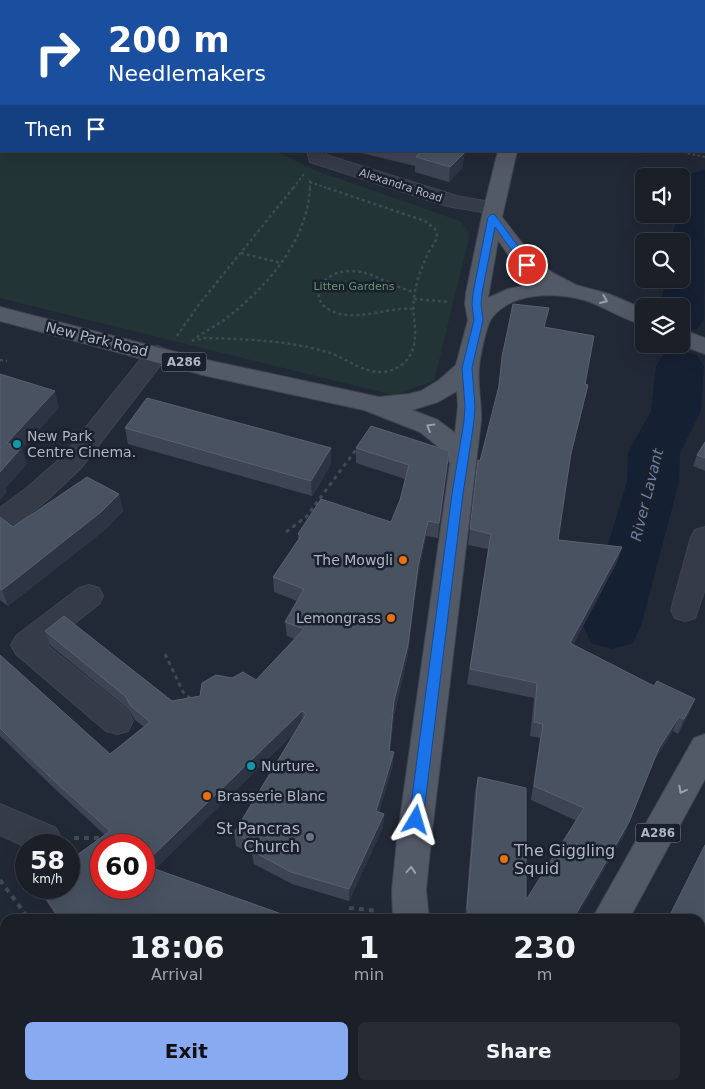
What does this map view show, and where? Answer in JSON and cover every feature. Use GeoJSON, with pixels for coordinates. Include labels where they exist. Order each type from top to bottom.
{"type":"FeatureCollection","features":[{"type":"Feature","properties":{"kind":"main road"},"geometry":{"type":"LineString","coordinates":[[478,312],[493,212],[508,152]]}},
{"type":"Feature","properties":{"kind":"main road"},"geometry":{"type":"LineString","coordinates":[[493,212],[514,250],[527,265],[545,278],[573,291],[599,298],[635,314]]}},
{"type":"Feature","properties":{"kind":"main road"},"geometry":{"type":"LineString","coordinates":[[478,312],[520,293],[573,291]]}},
{"type":"Feature","properties":{"kind":"main road","name":"A286"},"geometry":{"type":"LineString","coordinates":[[411,914],[409,890],[414,840],[470,406],[467,368],[478,312]]}},
{"type":"Feature","properties":{"kind":"main road","name":"New Park Road"},"geometry":{"type":"LineString","coordinates":[[0,314],[207,368],[378,406],[429,426],[449,442],[463,463]]}},
{"type":"Feature","properties":{"kind":"main road"},"geometry":{"type":"LineString","coordinates":[[690,340],[705,347]]}},
{"type":"Feature","properties":{"kind":"main road","name":"New Park Road"},"geometry":{"type":"LineString","coordinates":[[378,406],[426,399],[450,386],[467,368]]}},
{"type":"Feature","properties":{"kind":"main road","name":"A286"},"geometry":{"type":"LineString","coordinates":[[613,914],[705,748]]}},
{"type":"Feature","properties":{"kind":"street","name":"Alexandra Road"},"geometry":{"type":"LineString","coordinates":[[316,152],[317,158],[454,202],[493,212]]}},
{"type":"Feature","properties":{"kind":"street"},"geometry":{"type":"LineString","coordinates":[[0,522],[72,462],[157,354]]}},
{"type":"Feature","properties":{"kind":"street"},"geometry":{"type":"LineString","coordinates":[[685,610],[700,577],[705,537]]}},
{"type":"Feature","properties":{"kind":"street"},"geometry":{"type":"LineString","coordinates":[[89,596],[26,645],[117,721]]}},
{"type":"Feature","properties":{"kind":"street"},"geometry":{"type":"LineString","coordinates":[[0,819],[33,834]]}},
{"type":"Feature","properties":{"kind":"path"},"geometry":{"type":"LineString","coordinates":[[683,152],[705,157]]}},
{"type":"Feature","properties":{"kind":"path"},"geometry":{"type":"LineString","coordinates":[[181,340],[176,336],[306,171],[310,182],[308,208],[302,228],[293,247],[281,263],[231,314],[185,345],[202,338],[237,339],[311,348],[340,356],[370,371],[382,372],[396,369],[404,363],[412,352],[415,334],[413,309],[418,275],[437,237],[437,231],[432,224],[310,182]]}},
{"type":"Feature","properties":{"kind":"path"},"geometry":{"type":"LineString","coordinates":[[241,253],[281,263]]}},
{"type":"Feature","properties":{"kind":"path"},"geometry":{"type":"LineString","coordinates":[[413,309],[392,308],[366,314],[347,315],[323,306],[317,295],[318,289],[327,278],[352,272],[369,274],[398,290],[415,292]]}},
{"type":"Feature","properties":{"kind":"path"},"geometry":{"type":"LineString","coordinates":[[414,299],[478,312]]}},
{"type":"Feature","properties":{"kind":"path"},"geometry":{"type":"LineString","coordinates":[[0,360],[7,361]]}},
{"type":"Feature","properties":{"kind":"path"},"geometry":{"type":"LineString","coordinates":[[286,532],[306,517],[378,406]]}},
{"type":"Feature","properties":{"kind":"path"},"geometry":{"type":"LineString","coordinates":[[165,654],[183,692],[196,704]]}},
{"type":"Feature","properties":{"kind":"path"},"geometry":{"type":"LineString","coordinates":[[0,880],[26,914]]}},
{"type":"Feature","properties":{"kind":"green space","name":"Litten Gardens"},"geometry":{"type":"Polygon","coordinates":[[[0,152],[277,152],[317,171],[460,221],[470,234],[434,381],[393,395],[0,298],[0,152]]]}},
{"type":"Feature","properties":{"kind":"green space"},"geometry":{"type":"Polygon","coordinates":[[[705,182],[705,239],[693,237],[705,182]]]}},
{"type":"Feature","properties":{"kind":"building"},"geometry":{"type":"Polygon","coordinates":[[[420,152],[464,152],[450,167],[416,157],[420,152]]]}},
{"type":"Feature","properties":{"kind":"building"},"geometry":{"type":"Polygon","coordinates":[[[513,304],[549,308],[544,327],[594,336],[585,384],[588,385],[571,453],[558,540],[622,547],[570,643],[654,686],[657,681],[695,699],[684,719],[679,717],[659,748],[629,822],[576,914],[469,914],[467,908],[478,777],[526,788],[526,900],[584,808],[534,786],[543,724],[534,722],[537,683],[470,669],[491,534],[470,529],[478,460],[480,461],[499,386],[502,357],[513,304]]]}},
{"type":"Feature","properties":{"kind":"building"},"geometry":{"type":"Polygon","coordinates":[[[0,374],[55,391],[7,443],[22,447],[0,472],[0,374]]]}},
{"type":"Feature","properties":{"kind":"building"},"geometry":{"type":"Polygon","coordinates":[[[147,398],[331,448],[311,481],[125,428],[147,398]]]}},
{"type":"Feature","properties":{"kind":"building"},"geometry":{"type":"Polygon","coordinates":[[[371,426],[449,451],[439,523],[428,521],[418,566],[408,645],[394,701],[389,751],[394,752],[376,811],[384,814],[349,889],[291,872],[252,851],[256,844],[234,833],[306,714],[302,711],[155,853],[155,834],[106,834],[110,831],[49,776],[0,728],[0,655],[110,754],[150,722],[131,706],[125,696],[45,631],[64,616],[172,701],[200,696],[202,683],[216,675],[232,678],[243,672],[256,680],[304,629],[285,622],[304,589],[273,577],[301,536],[298,534],[321,499],[391,522],[400,500],[409,465],[356,448],[371,426]]]}},
{"type":"Feature","properties":{"kind":"building"},"geometry":{"type":"Polygon","coordinates":[[[705,442],[705,458],[697,455],[705,442]]]}},
{"type":"Feature","properties":{"kind":"building"},"geometry":{"type":"Polygon","coordinates":[[[87,477],[119,494],[101,512],[2,590],[0,589],[0,517],[13,527],[87,477]]]}},
{"type":"Feature","properties":{"kind":"building"},"geometry":{"type":"Polygon","coordinates":[[[705,845],[705,914],[670,914],[705,845]]]}},
{"type":"Feature","properties":{"kind":"building"},"geometry":{"type":"Polygon","coordinates":[[[90,846],[90,899],[155,899],[155,869],[281,914],[57,914],[46,899],[80,899],[80,853],[90,846]]]}},
{"type":"Feature","properties":{"kind":"waterway","name":"River Lavant"},"geometry":{"type":"LineString","coordinates":[[684,298],[693,237],[705,182]]}},
{"type":"Feature","properties":{"kind":"waterway","name":"River Lavant"},"geometry":{"type":"LineString","coordinates":[[612,626],[653,482],[654,453],[676,411],[680,366]]}},
{"type":"Feature","properties":{"kind":"place","name":"New Park Centre Cinema."},"geometry":{"type":"Point","coordinates":[17,444]}},
{"type":"Feature","properties":{"kind":"place","name":"The Mowgli"},"geometry":{"type":"Point","coordinates":[403,560]}},
{"type":"Feature","properties":{"kind":"place","name":"Lemongrass"},"geometry":{"type":"Point","coordinates":[391,618]}},
{"type":"Feature","properties":{"kind":"place","name":"Nurture."},"geometry":{"type":"Point","coordinates":[251,766]}},
{"type":"Feature","properties":{"kind":"place","name":"Brasserie Blanc"},"geometry":{"type":"Point","coordinates":[207,796]}},
{"type":"Feature","properties":{"kind":"place","name":"St Pancras Church"},"geometry":{"type":"Point","coordinates":[310,837]}},
{"type":"Feature","properties":{"kind":"place","name":"The Giggling Squid"},"geometry":{"type":"Point","coordinates":[504,859]}},
{"type":"Feature","properties":{"kind":"route"},"geometry":{"type":"LineString","coordinates":[[416,820],[458,494],[466,448],[470,406],[467,368],[479,320],[476,304],[477,293],[492,217],[527,265]]}}]}
